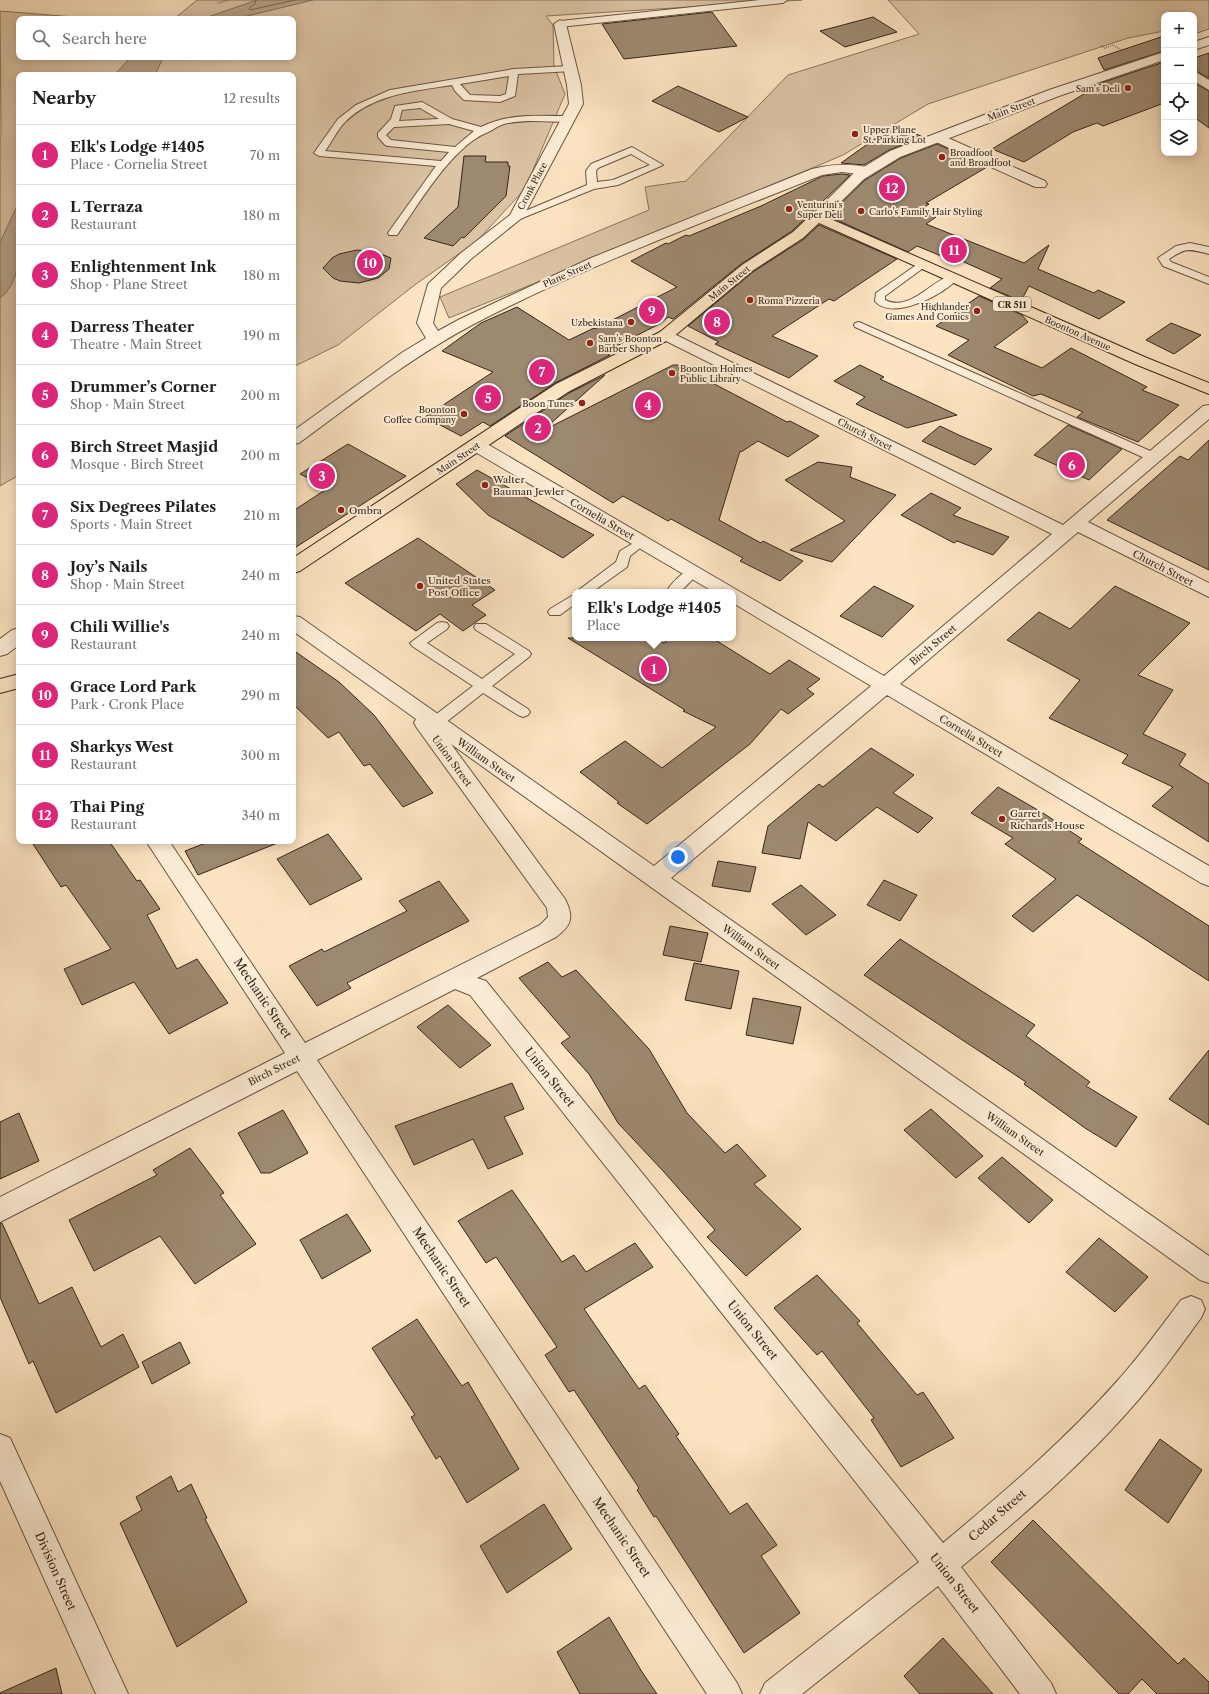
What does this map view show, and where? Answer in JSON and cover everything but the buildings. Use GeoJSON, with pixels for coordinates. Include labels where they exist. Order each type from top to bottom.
{"type":"FeatureCollection","features":[{"type":"Feature","properties":{"kind":"main road","name":"Boonton Avenue"},"geometry":{"type":"LineString","coordinates":[[817,218],[1141,361],[1209,389]]}},
{"type":"Feature","properties":{"kind":"main road","name":"Main Street"},"geometry":{"type":"LineString","coordinates":[[296,565],[562,388],[666,335],[747,268],[798,235],[817,218]]}},
{"type":"Feature","properties":{"kind":"main road"},"geometry":{"type":"LineString","coordinates":[[0,686],[16,682]]}},
{"type":"Feature","properties":{"kind":"street","name":"Cronk Place"},"geometry":{"type":"LineString","coordinates":[[435,339],[425,322],[434,287],[466,256],[516,217],[576,104],[560,24]]}},
{"type":"Feature","properties":{"kind":"street"},"geometry":{"type":"LineString","coordinates":[[1197,45],[1209,41]]}},
{"type":"Feature","properties":{"kind":"street","name":"Main Street"},"geometry":{"type":"LineString","coordinates":[[817,218],[866,171],[895,154],[1054,93],[1161,57]]}},
{"type":"Feature","properties":{"kind":"street"},"geometry":{"type":"LineString","coordinates":[[1197,77],[1209,86]]}},
{"type":"Feature","properties":{"kind":"street"},"geometry":{"type":"LineString","coordinates":[[939,138],[1040,184]]}},
{"type":"Feature","properties":{"kind":"street","name":"Plane Street"},"geometry":{"type":"LineString","coordinates":[[296,437],[384,373],[435,339],[492,309],[566,274],[762,193],[832,168],[850,168],[866,171]]}},
{"type":"Feature","properties":{"kind":"street","name":"Church Street"},"geometry":{"type":"LineString","coordinates":[[666,335],[1070,528],[1209,591]]}},
{"type":"Feature","properties":{"kind":"street","name":"Birch Street"},"geometry":{"type":"LineString","coordinates":[[655,878],[886,685],[1209,410]]}},
{"type":"Feature","properties":{"kind":"street","name":"Cornelia Street"},"geometry":{"type":"LineString","coordinates":[[476,445],[723,589]]}},
{"type":"Feature","properties":{"kind":"street","name":"Cornelia Street"},"geometry":{"type":"LineString","coordinates":[[736,597],[1209,877]]}},
{"type":"Feature","properties":{"kind":"street","name":"William Street"},"geometry":{"type":"LineString","coordinates":[[296,624],[1209,1271]]}},
{"type":"Feature","properties":{"kind":"street"},"geometry":{"type":"LineString","coordinates":[[0,649],[16,637]]}},
{"type":"Feature","properties":{"kind":"street","name":"Union Street"},"geometry":{"type":"LineString","coordinates":[[413,708],[557,905],[561,915],[558,923],[548,931]]}},
{"type":"Feature","properties":{"kind":"street","name":"Mechanic Street"},"geometry":{"type":"LineString","coordinates":[[159,844],[302,1056],[726,1694]]}},
{"type":"Feature","properties":{"kind":"street","name":"Birch Street"},"geometry":{"type":"LineString","coordinates":[[0,1210],[548,931]]}},
{"type":"Feature","properties":{"kind":"street","name":"Union Street"},"geometry":{"type":"LineString","coordinates":[[454,979],[478,988],[941,1565],[1040,1694]]}},
{"type":"Feature","properties":{"kind":"street","name":"Cedar Street"},"geometry":{"type":"LineString","coordinates":[[776,1694],[941,1565],[1069,1451],[1121,1398],[1191,1309]]}},
{"type":"Feature","properties":{"kind":"street","name":"Division Street"},"geometry":{"type":"LineString","coordinates":[[0,1448],[112,1694]]}},
{"type":"Feature","properties":{"kind":"lane"},"geometry":{"type":"LineString","coordinates":[[560,24],[783,0]]}},
{"type":"Feature","properties":{"kind":"lane"},"geometry":{"type":"LineString","coordinates":[[444,164],[319,153],[341,121],[359,107],[393,92],[514,72],[570,68]]}},
{"type":"Feature","properties":{"kind":"lane"},"geometry":{"type":"LineString","coordinates":[[455,81],[458,89],[467,98],[500,99],[510,96],[514,72]]}},
{"type":"Feature","properties":{"kind":"lane"},"geometry":{"type":"LineString","coordinates":[[456,150],[388,143],[381,135],[395,120],[398,108],[416,105],[422,105],[449,121],[484,131]]}},
{"type":"Feature","properties":{"kind":"lane"},"geometry":{"type":"LineString","coordinates":[[393,233],[444,164],[456,150],[468,140],[498,123],[519,120],[568,119]]}},
{"type":"Feature","properties":{"kind":"lane"},"geometry":{"type":"LineString","coordinates":[[391,124],[449,121]]}},
{"type":"Feature","properties":{"kind":"lane"},"geometry":{"type":"LineString","coordinates":[[516,217],[592,186],[615,183],[658,165],[632,150],[594,166],[592,172],[592,186]]}},
{"type":"Feature","properties":{"kind":"lane"},"geometry":{"type":"LineString","coordinates":[[1209,251],[1196,245],[1182,245],[1163,258],[1167,264],[1209,281]]}},
{"type":"Feature","properties":{"kind":"lane"},"geometry":{"type":"LineString","coordinates":[[922,264],[880,295],[880,301],[891,306],[907,305],[953,278]]}},
{"type":"Feature","properties":{"kind":"lane"},"geometry":{"type":"LineString","coordinates":[[859,325],[1153,457]]}},
{"type":"Feature","properties":{"kind":"lane"},"geometry":{"type":"LineString","coordinates":[[587,589],[622,564],[624,554],[642,542]]}},
{"type":"Feature","properties":{"kind":"lane"},"geometry":{"type":"LineString","coordinates":[[674,589],[676,586],[694,572]]}},
{"type":"Feature","properties":{"kind":"lane"},"geometry":{"type":"LineString","coordinates":[[555,612],[572,600]]}},
{"type":"Feature","properties":{"kind":"lane"},"geometry":{"type":"LineString","coordinates":[[442,626],[417,642],[523,712]]}},
{"type":"Feature","properties":{"kind":"lane"},"geometry":{"type":"LineString","coordinates":[[435,723],[524,654],[480,627]]}},
{"type":"Feature","properties":{"kind":"path"},"geometry":{"type":"LineString","coordinates":[[218,3],[228,0]]}},
{"type":"Feature","properties":{"kind":"path"},"geometry":{"type":"LineString","coordinates":[[1102,46],[1104,48],[1113,45],[1123,51]]}},
{"type":"Feature","properties":{"kind":"shaded area"},"geometry":{"type":"Polygon","coordinates":[[[197,0],[802,0],[546,16],[553,25],[554,66],[565,94],[525,189],[477,241],[416,284],[338,345],[296,366],[296,72],[16,72],[16,477],[0,486],[0,11],[61,16],[16,16],[16,60],[296,60],[296,16],[178,16],[197,0]]]}},
{"type":"Feature","properties":{"kind":"shaded area"},"geometry":{"type":"Polygon","coordinates":[[[888,0],[1209,0],[1209,29],[1197,33],[1197,12],[1161,12],[1161,32],[1128,38],[928,104],[843,155],[654,235],[449,318],[440,297],[649,210],[645,187],[686,181],[788,75],[919,34],[888,0]]]}},
{"type":"Feature","properties":{"kind":"water"},"geometry":{"type":"Polygon","coordinates":[[[257,0],[313,0],[247,16],[211,16],[257,0]]]}},
{"type":"Feature","properties":{"kind":"water"},"geometry":{"type":"Polygon","coordinates":[[[128,60],[163,60],[156,72],[117,72],[128,60]]]}},
{"type":"Feature","properties":{"kind":"water"},"geometry":{"type":"Polygon","coordinates":[[[16,208],[16,271],[14,279],[8,290],[0,298],[0,242],[16,208]]]}},
{"type":"Feature","properties":{"kind":"place","name":"Sam's Deli"},"geometry":{"type":"Point","coordinates":[1128,88]}},
{"type":"Feature","properties":{"kind":"place","name":"Upper Plane St. Parking Lot"},"geometry":{"type":"Point","coordinates":[855,134]}},
{"type":"Feature","properties":{"kind":"place","name":"Broadfoot and Broadfoot"},"geometry":{"type":"Point","coordinates":[942,157]}},
{"type":"Feature","properties":{"kind":"place","name":"Thai Ping"},"geometry":{"type":"Point","coordinates":[892,188]}},
{"type":"Feature","properties":{"kind":"place","name":"Venturini's Super Deli"},"geometry":{"type":"Point","coordinates":[789,209]}},
{"type":"Feature","properties":{"kind":"place","name":"Carlo's Family Hair Styling"},"geometry":{"type":"Point","coordinates":[861,211]}},
{"type":"Feature","properties":{"kind":"place","name":"Sharkys West"},"geometry":{"type":"Point","coordinates":[954,250]}},
{"type":"Feature","properties":{"kind":"place","name":"Grace Lord Park"},"geometry":{"type":"Point","coordinates":[370,263]}},
{"type":"Feature","properties":{"kind":"place","name":"Roma Pizzeria"},"geometry":{"type":"Point","coordinates":[750,300]}},
{"type":"Feature","properties":{"kind":"place","name":"Chili Willie's"},"geometry":{"type":"Point","coordinates":[652,311]}},
{"type":"Feature","properties":{"kind":"place","name":"Highlander Games And Comics"},"geometry":{"type":"Point","coordinates":[977,311]}},
{"type":"Feature","properties":{"kind":"place","name":"Uzbekistana"},"geometry":{"type":"Point","coordinates":[631,322]}},
{"type":"Feature","properties":{"kind":"place","name":"Joy’s Nails"},"geometry":{"type":"Point","coordinates":[717,322]}},
{"type":"Feature","properties":{"kind":"place","name":"Sam’s Boonton Barber Shop"},"geometry":{"type":"Point","coordinates":[590,343]}},
{"type":"Feature","properties":{"kind":"place","name":"Six Degrees Pilates"},"geometry":{"type":"Point","coordinates":[542,372]}},
{"type":"Feature","properties":{"kind":"place","name":"Boonton Holmes Public Library"},"geometry":{"type":"Point","coordinates":[672,373]}},
{"type":"Feature","properties":{"kind":"place","name":"Drummer’s Corner"},"geometry":{"type":"Point","coordinates":[488,398]}},
{"type":"Feature","properties":{"kind":"place","name":"Boon Tunes"},"geometry":{"type":"Point","coordinates":[582,403]}},
{"type":"Feature","properties":{"kind":"place","name":"Darress Theater"},"geometry":{"type":"Point","coordinates":[648,405]}},
{"type":"Feature","properties":{"kind":"place","name":"Boonton Coffee Company"},"geometry":{"type":"Point","coordinates":[464,414]}},
{"type":"Feature","properties":{"kind":"place","name":"L Terraza"},"geometry":{"type":"Point","coordinates":[538,428]}},
{"type":"Feature","properties":{"kind":"place","name":"Birch Street Masjid"},"geometry":{"type":"Point","coordinates":[1072,465]}},
{"type":"Feature","properties":{"kind":"place","name":"Enlightenment Ink"},"geometry":{"type":"Point","coordinates":[322,476]}},
{"type":"Feature","properties":{"kind":"place","name":"Walter Bauman Jewler"},"geometry":{"type":"Point","coordinates":[485,485]}},
{"type":"Feature","properties":{"kind":"place","name":"Ombra"},"geometry":{"type":"Point","coordinates":[341,510]}},
{"type":"Feature","properties":{"kind":"place","name":"United States Post Office"},"geometry":{"type":"Point","coordinates":[420,586]}},
{"type":"Feature","properties":{"kind":"place","name":"Elk's Lodge #1405"},"geometry":{"type":"Point","coordinates":[654,669]}},
{"type":"Feature","properties":{"kind":"place","name":"Garret Richards House"},"geometry":{"type":"Point","coordinates":[1002,819]}}]}
